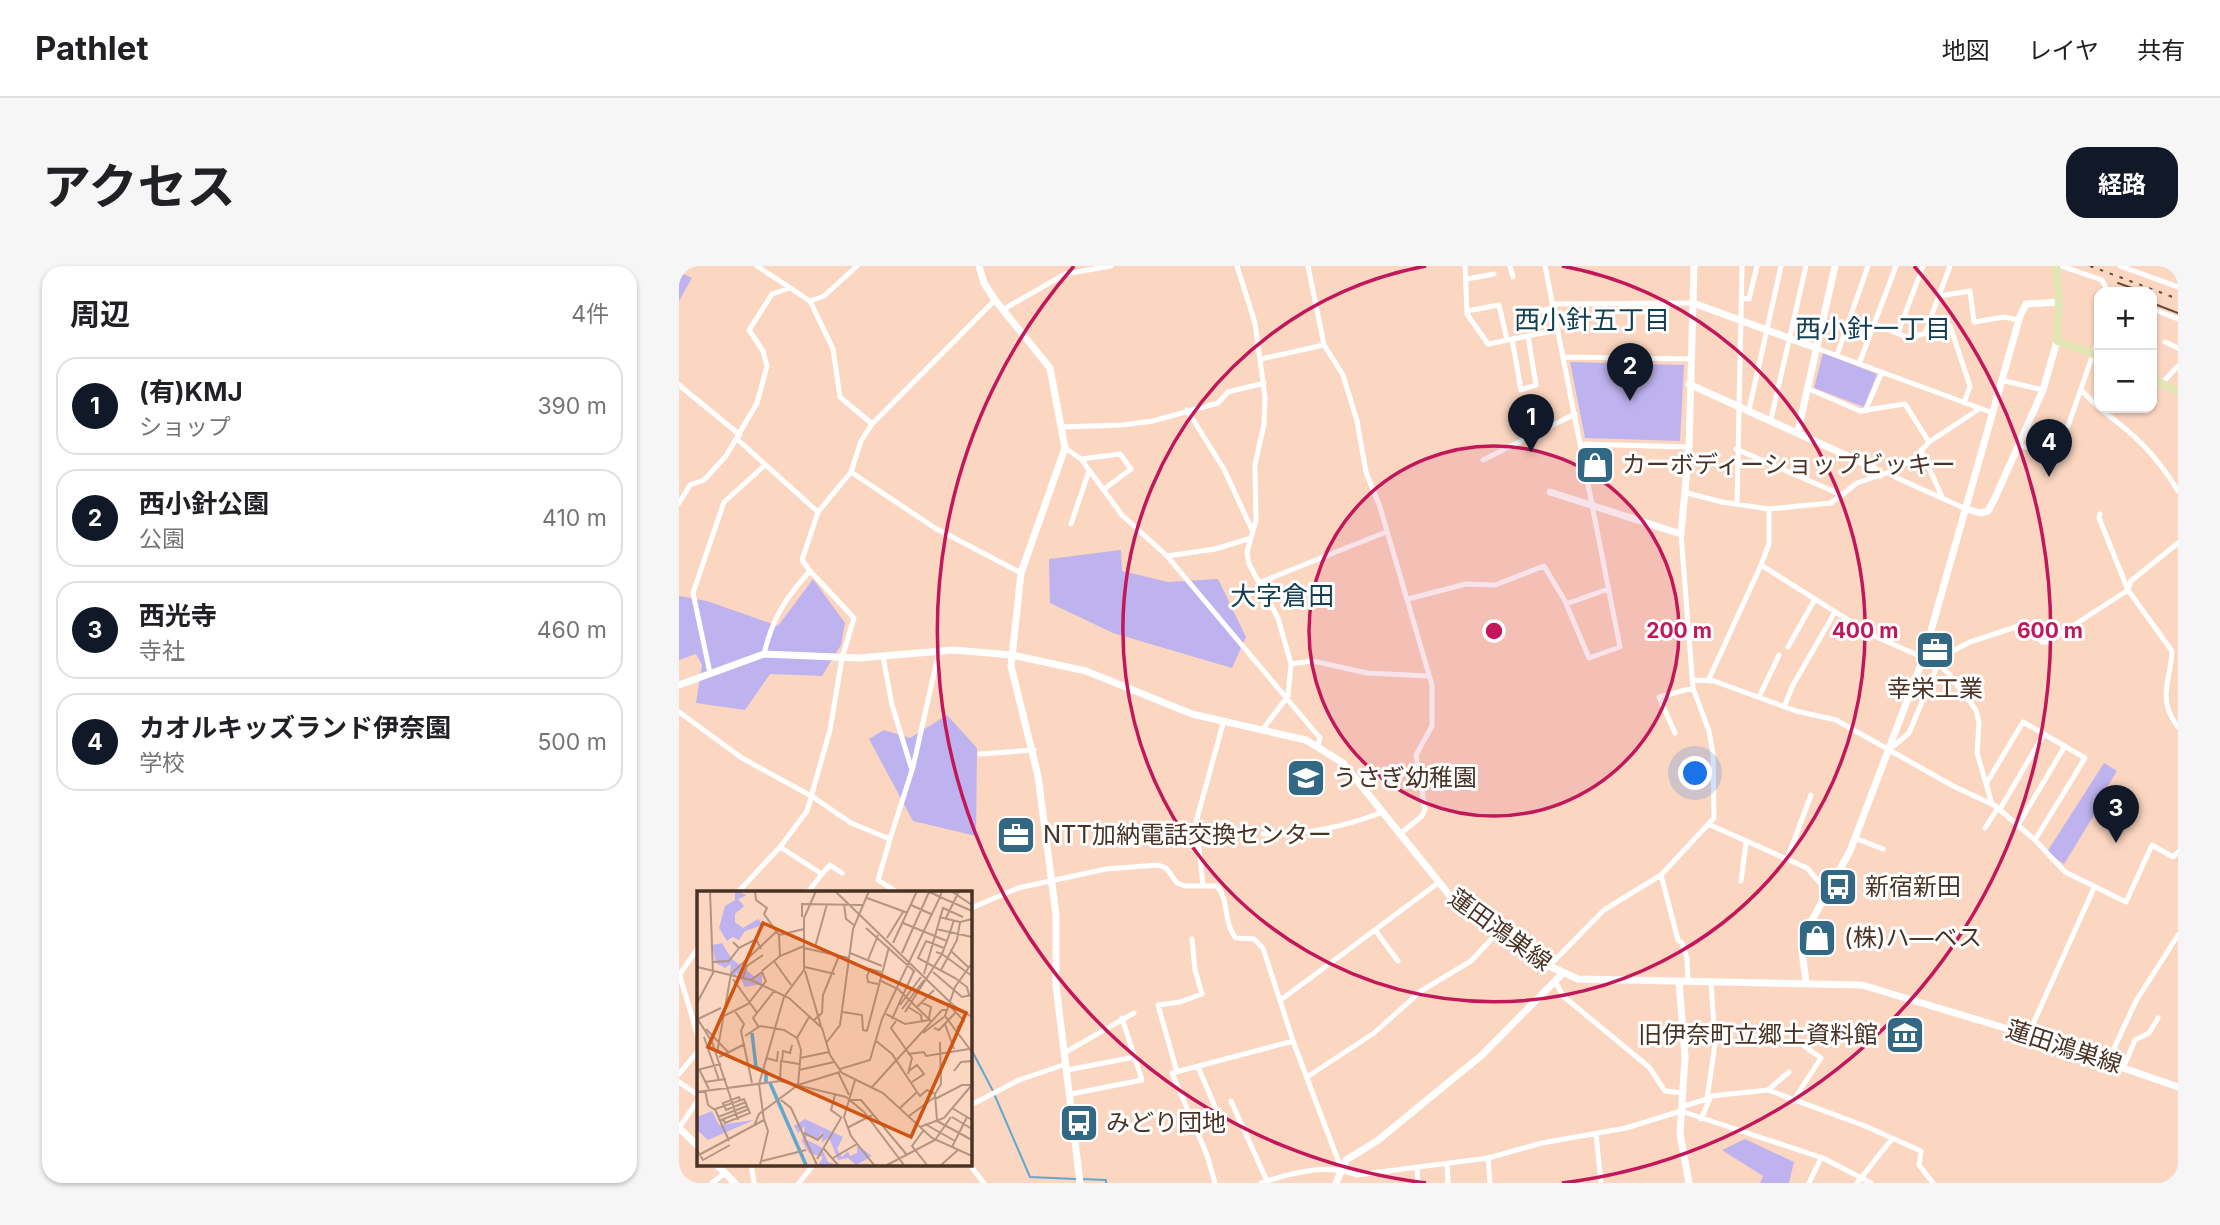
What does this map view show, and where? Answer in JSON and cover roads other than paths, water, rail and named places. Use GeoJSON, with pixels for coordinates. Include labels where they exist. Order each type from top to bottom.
{"type":"FeatureCollection","features":[{"type":"Feature","properties":{"kind":"main road"},"geometry":{"type":"LineString","coordinates":[[2059,266],[2057,341],[2094,354]]}},
{"type":"Feature","properties":{"kind":"main road"},"geometry":{"type":"LineString","coordinates":[[2157,380],[2178,392]]}},
{"type":"Feature","properties":{"kind":"street"},"geometry":{"type":"LineString","coordinates":[[757,266],[781,280],[787,289],[810,302],[833,349],[840,397],[872,424]]}},
{"type":"Feature","properties":{"kind":"street"},"geometry":{"type":"LineString","coordinates":[[810,302],[824,296],[857,266]]}},
{"type":"Feature","properties":{"kind":"street"},"geometry":{"type":"LineString","coordinates":[[979,266],[984,283],[995,300],[1050,368],[1065,448],[1021,573],[1012,655],[1014,685],[1034,750],[1052,879],[1057,937],[1056,985],[1080,1183]]}},
{"type":"Feature","properties":{"kind":"street"},"geometry":{"type":"LineString","coordinates":[[1064,266],[1065,274]]}},
{"type":"Feature","properties":{"kind":"street"},"geometry":{"type":"LineString","coordinates":[[1004,309],[1065,274],[1111,266]]}},
{"type":"Feature","properties":{"kind":"street"},"geometry":{"type":"LineString","coordinates":[[1237,266],[1255,324],[1264,383],[1264,424],[1255,465],[1256,520],[1248,539],[1249,564],[1278,618],[1291,664],[1288,696],[1263,729]]}},
{"type":"Feature","properties":{"kind":"street"},"geometry":{"type":"LineString","coordinates":[[1308,266],[1324,345],[1343,375],[1357,421],[1366,472],[1380,507],[1429,676],[1432,726],[1416,755],[1425,809],[1422,816],[1400,834]]}},
{"type":"Feature","properties":{"kind":"street"},"geometry":{"type":"LineString","coordinates":[[1465,266],[1469,321],[1487,344],[1558,330]]}},
{"type":"Feature","properties":{"kind":"street"},"geometry":{"type":"LineString","coordinates":[[1510,266],[1513,277]]}},
{"type":"Feature","properties":{"kind":"street"},"geometry":{"type":"LineString","coordinates":[[1408,599],[1466,584],[1495,585],[1544,566],[1566,604],[1589,658],[1620,647],[1545,266]]}},
{"type":"Feature","properties":{"kind":"street"},"geometry":{"type":"LineString","coordinates":[[1548,967],[1604,910],[1661,875],[1714,818],[1713,754],[1709,731],[1693,688],[1681,534],[1689,447],[1694,266]]}},
{"type":"Feature","properties":{"kind":"street"},"geometry":{"type":"LineString","coordinates":[[1737,505],[1736,449],[1742,266]]}},
{"type":"Feature","properties":{"kind":"street"},"geometry":{"type":"LineString","coordinates":[[1741,298],[1749,299],[1757,266]]}},
{"type":"Feature","properties":{"kind":"street"},"geometry":{"type":"LineString","coordinates":[[1749,410],[1781,266]]}},
{"type":"Feature","properties":{"kind":"street"},"geometry":{"type":"LineString","coordinates":[[1771,419],[1806,266]]}},
{"type":"Feature","properties":{"kind":"street"},"geometry":{"type":"LineString","coordinates":[[1798,431],[1835,266]]}},
{"type":"Feature","properties":{"kind":"street"},"geometry":{"type":"LineString","coordinates":[[1837,355],[1868,266]]}},
{"type":"Feature","properties":{"kind":"street"},"geometry":{"type":"LineString","coordinates":[[1859,364],[1896,266]]}},
{"type":"Feature","properties":{"kind":"street"},"geometry":{"type":"LineString","coordinates":[[1898,333],[1923,266]]}},
{"type":"Feature","properties":{"kind":"street"},"geometry":{"type":"LineString","coordinates":[[1925,333],[1950,266]]}},
{"type":"Feature","properties":{"kind":"street"},"geometry":{"type":"LineString","coordinates":[[2059,266],[2102,280],[2106,287]]}},
{"type":"Feature","properties":{"kind":"street"},"geometry":{"type":"LineString","coordinates":[[2120,266],[2178,287]]}},
{"type":"Feature","properties":{"kind":"street"},"geometry":{"type":"LineString","coordinates":[[1467,279],[1494,274]]}},
{"type":"Feature","properties":{"kind":"street"},"geometry":{"type":"LineString","coordinates":[[679,503],[690,485],[708,476],[739,438],[767,376],[763,351],[749,330],[772,294],[787,289]]}},
{"type":"Feature","properties":{"kind":"street"},"geometry":{"type":"LineString","coordinates":[[1939,296],[1969,291],[1974,322],[2004,317],[2019,320]]}},
{"type":"Feature","properties":{"kind":"street"},"geometry":{"type":"LineString","coordinates":[[740,890],[780,847],[807,811],[830,730],[842,658],[853,618],[802,560],[818,512],[851,472],[861,441],[872,424],[995,300]]}},
{"type":"Feature","properties":{"kind":"street"},"geometry":{"type":"LineString","coordinates":[[1806,982],[1802,951],[1805,933],[1855,838],[1923,659],[2019,320],[2027,304],[2059,302]]}},
{"type":"Feature","properties":{"kind":"street"},"geometry":{"type":"LineString","coordinates":[[1523,315],[1552,306],[1693,303],[1993,413]]}},
{"type":"Feature","properties":{"kind":"street"},"geometry":{"type":"LineString","coordinates":[[1467,311],[1499,305],[1521,390],[1536,385],[1528,336]]}},
{"type":"Feature","properties":{"kind":"street"},"geometry":{"type":"LineString","coordinates":[[2157,311],[2178,319]]}},
{"type":"Feature","properties":{"kind":"street"},"geometry":{"type":"LineString","coordinates":[[1874,324],[1909,338],[1950,326],[1970,386],[1963,402]]}},
{"type":"Feature","properties":{"kind":"street"},"geometry":{"type":"LineString","coordinates":[[1892,471],[1895,477],[1967,509],[1980,513],[1988,511],[2043,390],[2057,341]]}},
{"type":"Feature","properties":{"kind":"street"},"geometry":{"type":"LineString","coordinates":[[2165,342],[2178,348]]}},
{"type":"Feature","properties":{"kind":"street"},"geometry":{"type":"LineString","coordinates":[[1261,359],[1324,345]]}},
{"type":"Feature","properties":{"kind":"street"},"geometry":{"type":"LineString","coordinates":[[1563,357],[1691,359]]}},
{"type":"Feature","properties":{"kind":"street"},"geometry":{"type":"LineString","coordinates":[[2019,445],[2042,453],[2061,446],[2094,362]]}},
{"type":"Feature","properties":{"kind":"street"},"geometry":{"type":"LineString","coordinates":[[2162,383],[2178,366]]}},
{"type":"Feature","properties":{"kind":"street"},"geometry":{"type":"LineString","coordinates":[[1865,411],[1882,372]]}},
{"type":"Feature","properties":{"kind":"street"},"geometry":{"type":"LineString","coordinates":[[2001,380],[2043,390]]}},
{"type":"Feature","properties":{"kind":"street"},"geometry":{"type":"LineString","coordinates":[[1061,427],[1153,421],[1218,403],[1229,392],[1264,383]]}},
{"type":"Feature","properties":{"kind":"street"},"geometry":{"type":"LineString","coordinates":[[1689,384],[1798,431],[1874,468],[1880,475]]}},
{"type":"Feature","properties":{"kind":"street"},"geometry":{"type":"LineString","coordinates":[[679,385],[818,512]]}},
{"type":"Feature","properties":{"kind":"street"},"geometry":{"type":"LineString","coordinates":[[1807,388],[1865,411],[1905,404],[1929,442]]}},
{"type":"Feature","properties":{"kind":"street"},"geometry":{"type":"LineString","coordinates":[[2081,390],[2094,403]]}},
{"type":"Feature","properties":{"kind":"street"},"geometry":{"type":"LineString","coordinates":[[1686,493],[1737,505],[1769,509],[1831,503],[1857,483],[1892,471],[1929,442],[1979,409]]}},
{"type":"Feature","properties":{"kind":"street"},"geometry":{"type":"LineString","coordinates":[[1187,410],[1224,469],[1252,530]]}},
{"type":"Feature","properties":{"kind":"street"},"geometry":{"type":"LineString","coordinates":[[2106,413],[2135,433],[2177,486]]}},
{"type":"Feature","properties":{"kind":"street"},"geometry":{"type":"LineString","coordinates":[[1483,460],[1575,414]]}},
{"type":"Feature","properties":{"kind":"street"},"geometry":{"type":"LineString","coordinates":[[1580,444],[1689,447]]}},
{"type":"Feature","properties":{"kind":"street"},"geometry":{"type":"LineString","coordinates":[[1065,448],[1081,459],[1122,515],[1167,556],[1247,653],[1288,696],[1320,738],[1318,745]]}},
{"type":"Feature","properties":{"kind":"street"},"geometry":{"type":"LineString","coordinates":[[1736,449],[1842,495]]}},
{"type":"Feature","properties":{"kind":"street"},"geometry":{"type":"LineString","coordinates":[[1921,450],[1943,499]]}},
{"type":"Feature","properties":{"kind":"street"},"geometry":{"type":"LineString","coordinates":[[1081,459],[1120,454],[1131,469],[1103,491]]}},
{"type":"Feature","properties":{"kind":"street"},"geometry":{"type":"LineString","coordinates":[[709,673],[693,593],[725,502],[765,465]]}},
{"type":"Feature","properties":{"kind":"street"},"geometry":{"type":"LineString","coordinates":[[1071,524],[1089,471]]}},
{"type":"Feature","properties":{"kind":"street"},"geometry":{"type":"LineString","coordinates":[[851,472],[935,528],[1021,573]]}},
{"type":"Feature","properties":{"kind":"street"},"geometry":{"type":"LineString","coordinates":[[1550,492],[1681,534]]}},
{"type":"Feature","properties":{"kind":"street"},"geometry":{"type":"LineString","coordinates":[[1708,681],[1769,544],[1769,509]]}},
{"type":"Feature","properties":{"kind":"street"},"geometry":{"type":"LineString","coordinates":[[2100,514],[2099,518],[2128,590],[2172,652],[2165,683],[2171,716],[2178,727]]}},
{"type":"Feature","properties":{"kind":"street"},"geometry":{"type":"LineString","coordinates":[[1261,582],[1386,532]]}},
{"type":"Feature","properties":{"kind":"street"},"geometry":{"type":"LineString","coordinates":[[1167,556],[1215,549],[1248,539]]}},
{"type":"Feature","properties":{"kind":"street"},"geometry":{"type":"LineString","coordinates":[[1890,749],[1909,733],[1938,664],[1947,654],[1970,642],[2025,624],[2042,642],[2048,642],[2128,590],[2131,581],[2178,543]]}},
{"type":"Feature","properties":{"kind":"street"},"geometry":{"type":"LineString","coordinates":[[1761,565],[1872,635],[1938,664],[1968,696],[1976,710],[1979,723],[1977,753],[1986,784],[1997,807]]}},
{"type":"Feature","properties":{"kind":"street"},"geometry":{"type":"LineString","coordinates":[[679,685],[764,654],[770,629],[784,600],[810,571]]}},
{"type":"Feature","properties":{"kind":"street"},"geometry":{"type":"LineString","coordinates":[[1566,604],[1608,589]]}},
{"type":"Feature","properties":{"kind":"street"},"geometry":{"type":"LineString","coordinates":[[1788,647],[1815,599]]}},
{"type":"Feature","properties":{"kind":"street"},"geometry":{"type":"LineString","coordinates":[[1784,707],[1793,684],[1835,612]]}},
{"type":"Feature","properties":{"kind":"street"},"geometry":{"type":"LineString","coordinates":[[895,891],[878,880],[912,770],[939,650]]}},
{"type":"Feature","properties":{"kind":"street","name":"蓮田鴻巣線"},"geometry":{"type":"LineString","coordinates":[[764,654],[842,658],[939,650],[1012,655],[1086,671],[1173,708],[1318,745],[1343,763],[1451,897],[1548,967],[1562,974],[1578,979],[1806,982],[1885,990],[2108,1060],[2178,1087]]}},
{"type":"Feature","properties":{"kind":"street"},"geometry":{"type":"LineString","coordinates":[[1759,698],[1780,655]]}},
{"type":"Feature","properties":{"kind":"street"},"geometry":{"type":"LineString","coordinates":[[883,656],[892,705],[912,770]]}},
{"type":"Feature","properties":{"kind":"street"},"geometry":{"type":"LineString","coordinates":[[1291,664],[1313,661],[1367,673],[1429,676]]}},
{"type":"Feature","properties":{"kind":"street"},"geometry":{"type":"LineString","coordinates":[[1693,680],[1708,681],[1784,707],[1836,720],[1955,788],[1997,807],[2035,840],[2064,872],[2126,902],[2152,845],[2173,857],[2178,852]]}},
{"type":"Feature","properties":{"kind":"street"},"geometry":{"type":"LineString","coordinates":[[1675,733],[1660,696],[1693,688]]}},
{"type":"Feature","properties":{"kind":"street"},"geometry":{"type":"LineString","coordinates":[[679,712],[699,724],[720,744],[813,797],[851,823],[890,839]]}},
{"type":"Feature","properties":{"kind":"street"},"geometry":{"type":"LineString","coordinates":[[1203,886],[1196,822],[1224,720]]}},
{"type":"Feature","properties":{"kind":"street"},"geometry":{"type":"LineString","coordinates":[[1986,784],[2023,722],[2085,758],[2035,840]]}},
{"type":"Feature","properties":{"kind":"street"},"geometry":{"type":"LineString","coordinates":[[1985,828],[2044,734]]}},
{"type":"Feature","properties":{"kind":"street"},"geometry":{"type":"LineString","coordinates":[[2018,825],[2065,746]]}},
{"type":"Feature","properties":{"kind":"street"},"geometry":{"type":"LineString","coordinates":[[980,754],[1034,750]]}},
{"type":"Feature","properties":{"kind":"street"},"geometry":{"type":"LineString","coordinates":[[1787,859],[1811,795]]}},
{"type":"Feature","properties":{"kind":"street"},"geometry":{"type":"LineString","coordinates":[[1263,834],[1313,831],[1359,821],[1383,812]]}},
{"type":"Feature","properties":{"kind":"street"},"geometry":{"type":"LineString","coordinates":[[1708,824],[1807,868],[1828,892]]}},
{"type":"Feature","properties":{"kind":"street"},"geometry":{"type":"LineString","coordinates":[[1855,838],[1882,849]]}},
{"type":"Feature","properties":{"kind":"street"},"geometry":{"type":"LineString","coordinates":[[1741,881],[1746,843]]}},
{"type":"Feature","properties":{"kind":"street"},"geometry":{"type":"LineString","coordinates":[[780,847],[822,874]]}},
{"type":"Feature","properties":{"kind":"street"},"geometry":{"type":"LineString","coordinates":[[809,891],[830,865],[842,873]]}},
{"type":"Feature","properties":{"kind":"street"},"geometry":{"type":"LineString","coordinates":[[971,908],[1018,888],[1052,879],[1084,872],[1158,865],[1167,868],[1177,883],[1185,887],[1217,886],[1223,892],[1231,932],[1236,938],[1254,939],[1263,948],[1282,999],[1293,1041],[1341,1168]]}},
{"type":"Feature","properties":{"kind":"street"},"geometry":{"type":"LineString","coordinates":[[1661,875],[1678,940],[1682,943],[1687,958],[1688,981]]}},
{"type":"Feature","properties":{"kind":"street"},"geometry":{"type":"LineString","coordinates":[[1282,999],[1438,883]]}},
{"type":"Feature","properties":{"kind":"street"},"geometry":{"type":"LineString","coordinates":[[2028,1035],[2094,888]]}},
{"type":"Feature","properties":{"kind":"street"},"geometry":{"type":"LineString","coordinates":[[1375,930],[1398,961]]}},
{"type":"Feature","properties":{"kind":"street"},"geometry":{"type":"LineString","coordinates":[[1307,1077],[1374,1033],[1420,992],[1471,961],[1498,932]]}},
{"type":"Feature","properties":{"kind":"street"},"geometry":{"type":"LineString","coordinates":[[2108,1060],[2136,1001],[2178,935]]}},
{"type":"Feature","properties":{"kind":"street"},"geometry":{"type":"LineString","coordinates":[[1177,1072],[1158,1005],[1180,1002],[1202,994],[1195,970],[1192,939]]}},
{"type":"Feature","properties":{"kind":"street"},"geometry":{"type":"LineString","coordinates":[[697,949],[679,973],[697,1034]]}},
{"type":"Feature","properties":{"kind":"street"},"geometry":{"type":"LineString","coordinates":[[1336,1183],[1346,1160],[1377,1141],[1482,1055],[1562,974]]}},
{"type":"Feature","properties":{"kind":"street"},"geometry":{"type":"LineString","coordinates":[[1679,981],[1685,1057],[1680,1134],[1689,1183]]}},
{"type":"Feature","properties":{"kind":"street"},"geometry":{"type":"LineString","coordinates":[[1701,1119],[1715,1044],[1711,981]]}},
{"type":"Feature","properties":{"kind":"street"},"geometry":{"type":"LineString","coordinates":[[1556,983],[1563,996],[1650,1067],[1665,1091],[1682,1093]]}},
{"type":"Feature","properties":{"kind":"street"},"geometry":{"type":"LineString","coordinates":[[1064,1053],[1134,1013]]}},
{"type":"Feature","properties":{"kind":"street"},"geometry":{"type":"LineString","coordinates":[[1070,1094],[1142,1080],[1122,1018]]}},
{"type":"Feature","properties":{"kind":"street"},"geometry":{"type":"LineString","coordinates":[[2124,1066],[2135,1040],[2149,1033],[2158,1018]]}},
{"type":"Feature","properties":{"kind":"street"},"geometry":{"type":"LineString","coordinates":[[1215,1183],[1207,1155],[1193,1127],[1173,1073],[1293,1041]]}},
{"type":"Feature","properties":{"kind":"street"},"geometry":{"type":"LineString","coordinates":[[1793,1101],[1821,1058],[1804,1046]]}},
{"type":"Feature","properties":{"kind":"street"},"geometry":{"type":"LineString","coordinates":[[679,1074],[697,1052]]}},
{"type":"Feature","properties":{"kind":"street"},"geometry":{"type":"LineString","coordinates":[[971,1105],[1019,1080],[1066,1067],[1135,1057]]}},
{"type":"Feature","properties":{"kind":"street"},"geometry":{"type":"LineString","coordinates":[[1193,1127],[1219,1116],[1198,1067]]}},
{"type":"Feature","properties":{"kind":"street"},"geometry":{"type":"LineString","coordinates":[[1768,1090],[1789,1072]]}},
{"type":"Feature","properties":{"kind":"street"},"geometry":{"type":"LineString","coordinates":[[679,1082],[697,1097]]}},
{"type":"Feature","properties":{"kind":"street"},"geometry":{"type":"LineString","coordinates":[[1231,1101],[1264,1182],[1308,1170],[1341,1168],[1357,1175],[1417,1169],[1488,1157],[1542,1143],[1596,1135],[1681,1109],[1707,1098],[1768,1090],[1865,1126],[1891,1140],[1921,1151],[1919,1165],[1933,1183]]}},
{"type":"Feature","properties":{"kind":"street"},"geometry":{"type":"LineString","coordinates":[[697,1100],[679,1128],[697,1145]]}},
{"type":"Feature","properties":{"kind":"street"},"geometry":{"type":"LineString","coordinates":[[1681,1109],[1701,1119],[1821,1158],[1859,1180],[1871,1183]]}},
{"type":"Feature","properties":{"kind":"street"},"geometry":{"type":"LineString","coordinates":[[1596,1135],[1601,1183]]}},
{"type":"Feature","properties":{"kind":"street"},"geometry":{"type":"LineString","coordinates":[[1859,1180],[1891,1140]]}},
{"type":"Feature","properties":{"kind":"street"},"geometry":{"type":"LineString","coordinates":[[1488,1157],[1490,1183]]}},
{"type":"Feature","properties":{"kind":"street"},"geometry":{"type":"LineString","coordinates":[[1809,1183],[1821,1158]]}},
{"type":"Feature","properties":{"kind":"street"},"geometry":{"type":"LineString","coordinates":[[1447,1164],[1448,1183]]}},
{"type":"Feature","properties":{"kind":"street"},"geometry":{"type":"LineString","coordinates":[[718,1166],[736,1183]]}},
{"type":"Feature","properties":{"kind":"street"},"geometry":{"type":"LineString","coordinates":[[799,1183],[812,1166]]}},
{"type":"Feature","properties":{"kind":"street"},"geometry":{"type":"LineString","coordinates":[[971,1166],[984,1183]]}},
{"type":"Feature","properties":{"kind":"street"},"geometry":{"type":"LineString","coordinates":[[1417,1169],[1418,1183]]}},
{"type":"Feature","properties":{"kind":"street"},"geometry":{"type":"LineString","coordinates":[[712,1183],[725,1172]]}},
{"type":"Feature","properties":{"kind":"waterway"},"geometry":{"type":"LineString","coordinates":[[971,1049],[993,1091]]}},
{"type":"Feature","properties":{"kind":"waterway"},"geometry":{"type":"LineString","coordinates":[[995,1096],[1030,1177],[1076,1179]]}},
{"type":"Feature","properties":{"kind":"waterway"},"geometry":{"type":"LineString","coordinates":[[1081,1179],[1106,1180],[1106,1183]]}},
{"type":"Feature","properties":{"kind":"tram line"},"geometry":{"type":"LineString","coordinates":[[2118,283],[2129,287]]}},
{"type":"Feature","properties":{"kind":"tram line"},"geometry":{"type":"LineString","coordinates":[[2157,305],[2178,313]]}},
{"type":"Feature","properties":{"kind":"railway"},"geometry":{"type":"LineString","coordinates":[[2090,266],[2178,299]]}},
{"type":"Feature","properties":{"kind":"place","name":"西小針公園"},"geometry":{"type":"Point","coordinates":[1630,401]}},
{"type":"Feature","properties":{"kind":"place","name":"(有)KMJ"},"geometry":{"type":"Point","coordinates":[1531,452]}},
{"type":"Feature","properties":{"kind":"place","name":"カーボディーショップビッキー"},"geometry":{"type":"Point","coordinates":[1595,465]}},
{"type":"Feature","properties":{"kind":"place","name":"カオルキッズランド伊奈園"},"geometry":{"type":"Point","coordinates":[2049,477]}},
{"type":"Feature","properties":{"kind":"place","name":"幸栄工業"},"geometry":{"type":"Point","coordinates":[1935,650]}},
{"type":"Feature","properties":{"kind":"place","name":"うさぎ幼稚園"},"geometry":{"type":"Point","coordinates":[1306,778]}},
{"type":"Feature","properties":{"kind":"place","name":"NTT加納電話交換センター"},"geometry":{"type":"Point","coordinates":[1016,835]}},
{"type":"Feature","properties":{"kind":"place","name":"西光寺"},"geometry":{"type":"Point","coordinates":[2116,843]}},
{"type":"Feature","properties":{"kind":"place","name":"新宿新田"},"geometry":{"type":"Point","coordinates":[1838,887]}},
{"type":"Feature","properties":{"kind":"place","name":"(株)ハ―ベス"},"geometry":{"type":"Point","coordinates":[1817,938]}},
{"type":"Feature","properties":{"kind":"place","name":"旧伊奈町立郷土資料館"},"geometry":{"type":"Point","coordinates":[1905,1035]}},
{"type":"Feature","properties":{"kind":"place","name":"みどり団地"},"geometry":{"type":"Point","coordinates":[1079,1123]}},
{"type":"Feature","properties":{"kind":"district","name":"西小針五丁目"},"geometry":{"type":"Point","coordinates":[1592,320]}},
{"type":"Feature","properties":{"kind":"district","name":"西小針一丁目"},"geometry":{"type":"Point","coordinates":[1873,329]}},
{"type":"Feature","properties":{"kind":"district","name":"大字倉田"},"geometry":{"type":"Point","coordinates":[1282,596]}}]}
